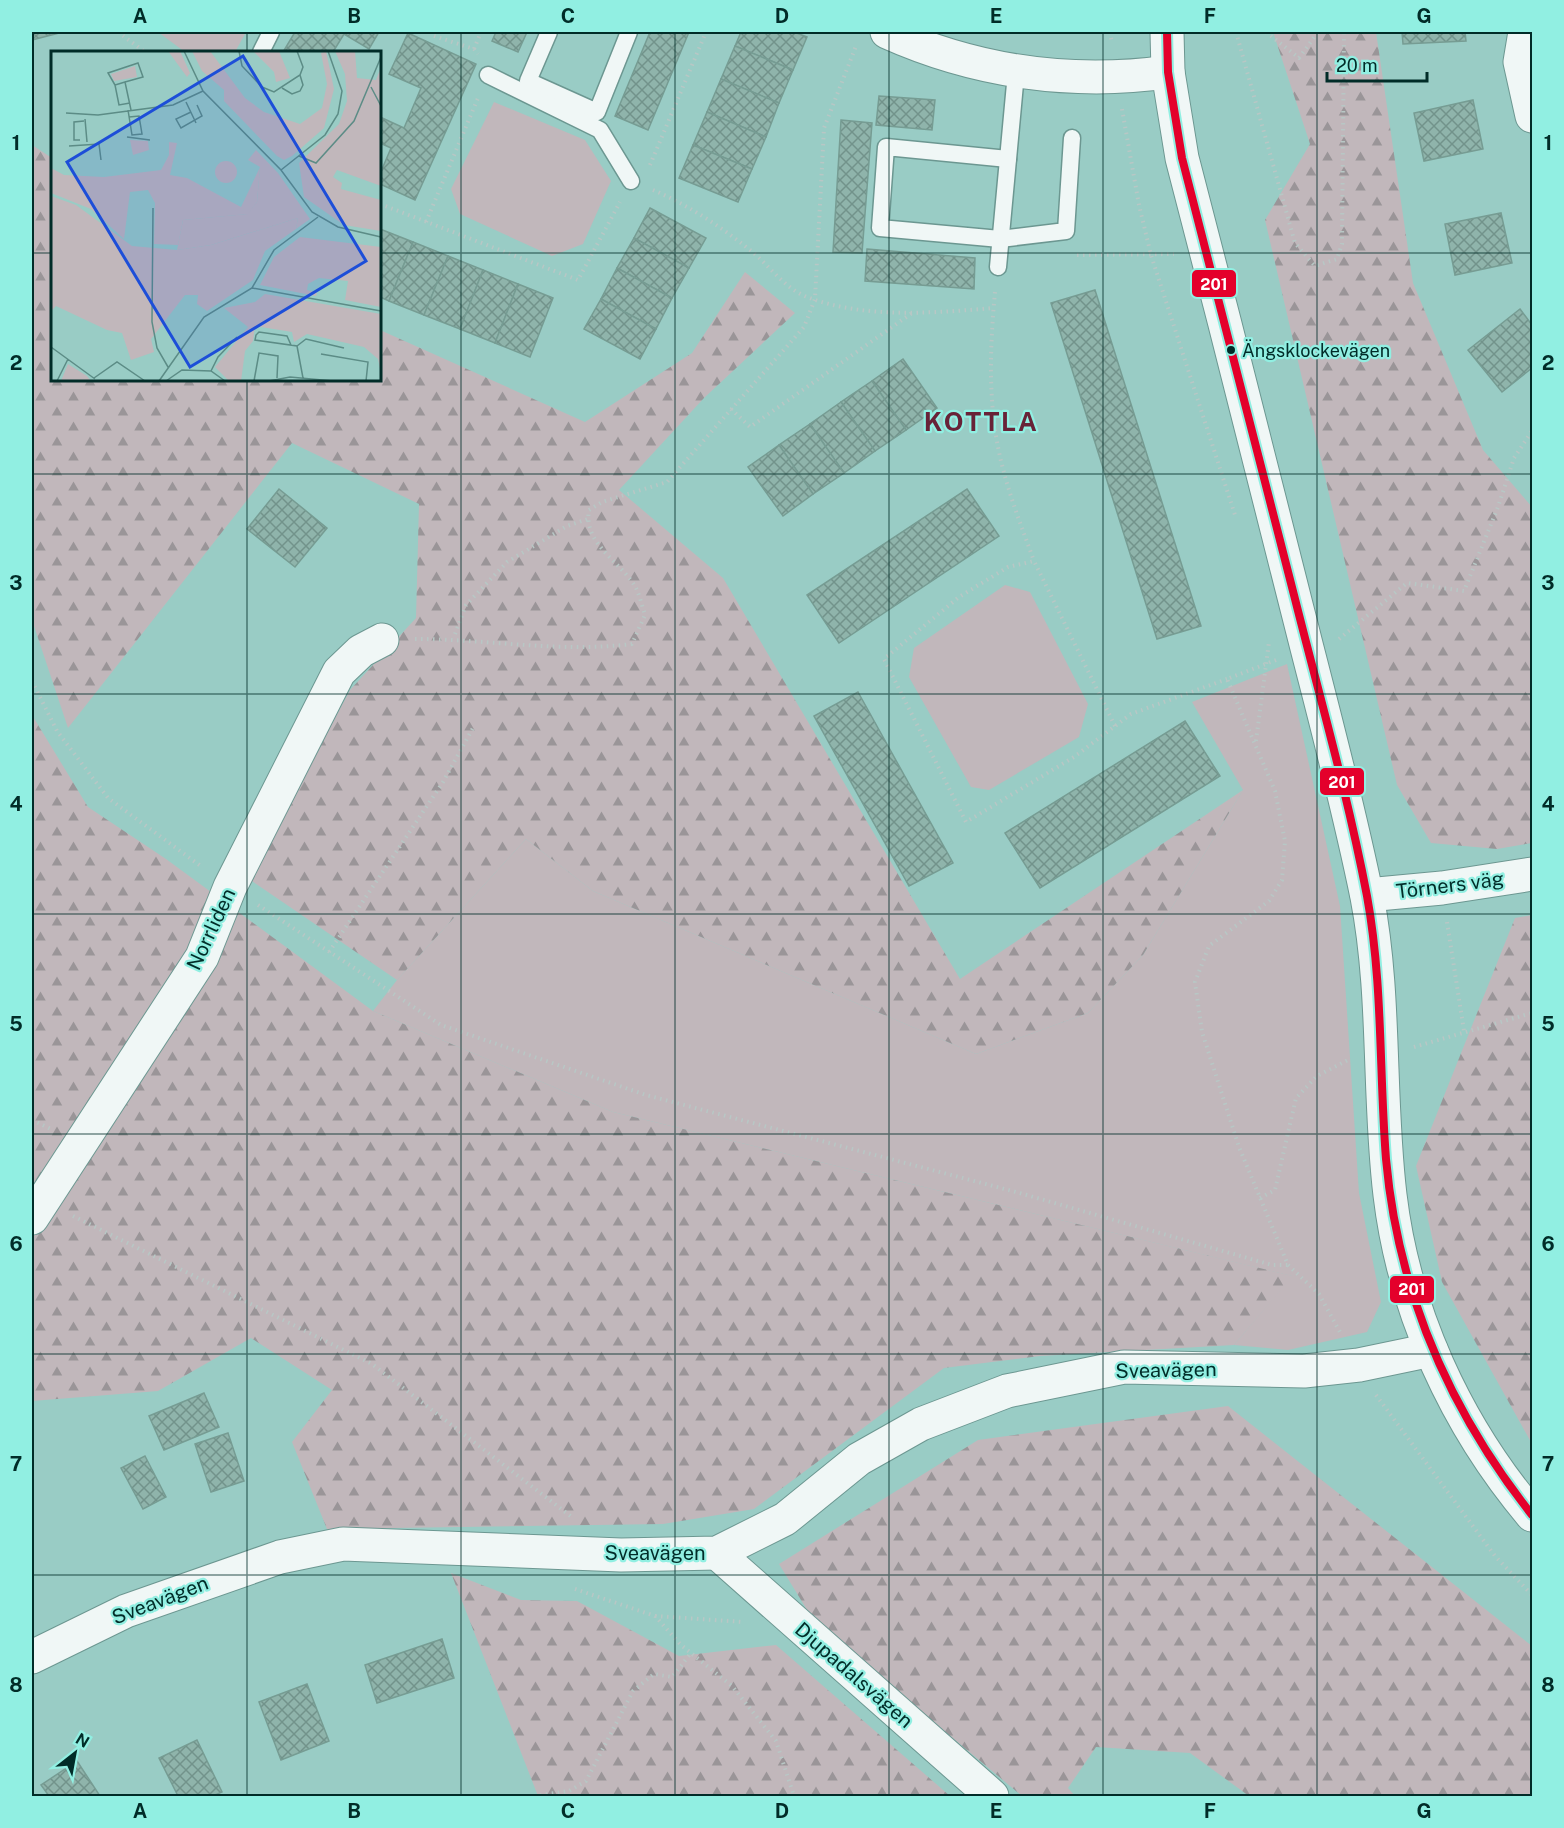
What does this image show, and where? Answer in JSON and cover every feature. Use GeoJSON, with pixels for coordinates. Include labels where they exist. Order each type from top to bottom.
{"type":"FeatureCollection","features":[{"type":"Feature","properties":{"kind":"street"},"geometry":{"type":"LineString","coordinates":[[1167,32],[1168,72],[1182,158],[1367,896],[1375,947],[1390,1193],[1399,1250],[1410,1296],[1431,1350],[1470,1426],[1516,1496],[1533,1515]]}},
{"type":"Feature","properties":{"kind":"street"},"geometry":{"type":"LineString","coordinates":[[1525,32],[1520,62],[1533,116]]}},
{"type":"Feature","properties":{"kind":"street"},"geometry":{"type":"LineString","coordinates":[[873,37],[913,43],[1016,73],[1117,78],[1168,72]]}},
{"type":"Feature","properties":{"kind":"street","name":"Norrliden"},"geometry":{"type":"LineString","coordinates":[[37,1209],[202,957],[230,887],[339,672],[361,651],[382,640]]}},
{"type":"Feature","properties":{"kind":"street","name":"Törners väg"},"geometry":{"type":"LineString","coordinates":[[1367,896],[1442,888],[1533,874]]}},
{"type":"Feature","properties":{"kind":"street","name":"Sveavägen"},"geometry":{"type":"LineString","coordinates":[[32,1657],[126,1611],[280,1557],[343,1544],[621,1555],[717,1553],[785,1519],[859,1459],[921,1424],[1006,1391],[1124,1367],[1304,1371],[1359,1365],[1431,1350]]}},
{"type":"Feature","properties":{"kind":"street","name":"Djupadalsvägen"},"geometry":{"type":"LineString","coordinates":[[717,1553],[992,1797]]}},
{"type":"Feature","properties":{"kind":"lane"},"geometry":{"type":"LineString","coordinates":[[262,51],[271,32]]}},
{"type":"Feature","properties":{"kind":"lane"},"geometry":{"type":"LineString","coordinates":[[549,32],[528,81],[597,111],[629,32]]}},
{"type":"Feature","properties":{"kind":"lane"},"geometry":{"type":"LineString","coordinates":[[998,267],[1016,73]]}},
{"type":"Feature","properties":{"kind":"lane"},"geometry":{"type":"LineString","coordinates":[[488,75],[600,130],[637,183]]}},
{"type":"Feature","properties":{"kind":"lane"},"geometry":{"type":"LineString","coordinates":[[1008,159],[886,147],[880,228],[1000,239],[1066,231],[1072,138]]}},
{"type":"Feature","properties":{"kind":"path"},"geometry":{"type":"LineString","coordinates":[[118,32],[144,51]]}},
{"type":"Feature","properties":{"kind":"path"},"geometry":{"type":"LineString","coordinates":[[474,49],[481,32]]}},
{"type":"Feature","properties":{"kind":"path"},"geometry":{"type":"LineString","coordinates":[[381,204],[578,280],[637,183],[706,32]]}},
{"type":"Feature","properties":{"kind":"path"},"geometry":{"type":"LineString","coordinates":[[1236,32],[1295,243],[1315,266],[1337,259],[1342,244],[1344,32]]}},
{"type":"Feature","properties":{"kind":"path"},"geometry":{"type":"LineString","coordinates":[[1266,32],[1299,58],[1318,32]]}},
{"type":"Feature","properties":{"kind":"path"},"geometry":{"type":"LineString","coordinates":[[426,222],[491,66],[474,49],[434,36]]}},
{"type":"Feature","properties":{"kind":"path"},"geometry":{"type":"LineString","coordinates":[[382,640],[479,640],[539,647],[592,648],[632,644],[645,615],[635,587],[593,536],[588,519],[589,510],[602,502],[667,482],[804,327],[815,299],[824,128],[873,37]]}},
{"type":"Feature","properties":{"kind":"path"},"geometry":{"type":"LineString","coordinates":[[1117,78],[1139,204],[1151,255],[1236,516]]}},
{"type":"Feature","properties":{"kind":"path"},"geometry":{"type":"LineString","coordinates":[[637,183],[672,198],[719,227],[752,252],[779,278],[806,297],[861,309],[912,313],[994,308]]}},
{"type":"Feature","properties":{"kind":"path"},"geometry":{"type":"LineString","coordinates":[[1067,255],[1207,253]]}},
{"type":"Feature","properties":{"kind":"path"},"geometry":{"type":"LineString","coordinates":[[998,267],[994,308],[992,407],[999,452],[1013,502],[1034,561],[1115,726]]}},
{"type":"Feature","properties":{"kind":"path"},"geometry":{"type":"LineString","coordinates":[[731,409],[750,427],[912,313]]}},
{"type":"Feature","properties":{"kind":"path"},"geometry":{"type":"LineString","coordinates":[[1034,561],[1008,567],[959,597],[884,658],[966,822],[1074,758],[1131,714],[1265,665],[1306,646],[1341,639],[1407,584],[1464,591],[1498,507],[1514,458],[1533,431]]}},
{"type":"Feature","properties":{"kind":"path"},"geometry":{"type":"LineString","coordinates":[[454,634],[466,605],[507,562],[567,526],[588,519]]}},
{"type":"Feature","properties":{"kind":"path"},"geometry":{"type":"LineString","coordinates":[[1256,743],[1270,636]]}},
{"type":"Feature","properties":{"kind":"path"},"geometry":{"type":"LineString","coordinates":[[1227,679],[1275,791],[1285,841],[1282,880],[1269,901],[1209,946],[1195,982],[1202,1032],[1239,1147],[1288,1265],[1319,1294],[1375,1393],[1495,1556],[1533,1595]]}},
{"type":"Feature","properties":{"kind":"path"},"geometry":{"type":"LineString","coordinates":[[32,681],[57,731],[108,798],[230,887],[441,1024],[646,1095],[1028,1195],[1272,1265],[1288,1265]]}},
{"type":"Feature","properties":{"kind":"path"},"geometry":{"type":"LineString","coordinates":[[329,952],[443,782],[473,728]]}},
{"type":"Feature","properties":{"kind":"path"},"geometry":{"type":"LineString","coordinates":[[1442,888],[1464,1031]]}},
{"type":"Feature","properties":{"kind":"path"},"geometry":{"type":"LineString","coordinates":[[37,1209],[372,1364],[575,1519]]}},
{"type":"Feature","properties":{"kind":"path"},"geometry":{"type":"LineString","coordinates":[[566,1586],[655,1616],[765,1623],[778,1608]]}},
{"type":"Feature","properties":{"kind":"path"},"geometry":{"type":"LineString","coordinates":[[655,1616],[692,1653],[732,1686],[776,1742],[794,1797]]}},
{"type":"Feature","properties":{"kind":"path"},"geometry":{"type":"LineString","coordinates":[[534,1797],[569,1791],[586,1781],[633,1691],[654,1674],[672,1677],[692,1653]]}},
{"type":"Feature","properties":{"kind":"green space"},"geometry":{"type":"Polygon","coordinates":[[[158,32],[246,32],[236,51],[184,51],[158,32]]]}},
{"type":"Feature","properties":{"kind":"green space"},"geometry":{"type":"Polygon","coordinates":[[[1273,32],[1376,32],[1413,283],[1483,450],[1532,507],[1532,843],[1497,849],[1431,843],[1397,785],[1265,220],[1310,144],[1273,32]]]}},
{"type":"Feature","properties":{"kind":"green space"},"geometry":{"type":"Polygon","coordinates":[[[494,102],[585,140],[611,181],[583,244],[552,256],[460,214],[451,189],[494,102]]]}},
{"type":"Feature","properties":{"kind":"green space"},"geometry":{"type":"Polygon","coordinates":[[[32,145],[51,157],[51,381],[381,381],[381,330],[585,422],[692,353],[745,272],[795,313],[704,398],[619,490],[723,578],[960,979],[1243,790],[1143,955],[1088,1013],[976,1054],[593,891],[526,839],[397,980],[249,879],[350,690],[416,618],[419,504],[292,443],[68,728],[32,620],[32,145]]]}},
{"type":"Feature","properties":{"kind":"green space"},"geometry":{"type":"Polygon","coordinates":[[[1005,585],[1030,592],[1088,704],[1079,737],[989,790],[971,787],[909,677],[914,648],[1005,585]]]}},
{"type":"Feature","properties":{"kind":"green space"},"geometry":{"type":"Polygon","coordinates":[[[1287,664],[1340,906],[1359,1193],[1381,1302],[1367,1332],[1288,1350],[1234,1345],[1292,1276],[613,1112],[373,1011],[397,980],[526,839],[593,891],[976,1054],[1088,1013],[1143,955],[1243,790],[1192,702],[1287,664]]]}},
{"type":"Feature","properties":{"kind":"green space"},"geometry":{"type":"Polygon","coordinates":[[[32,715],[88,807],[166,859],[373,1011],[613,1112],[1293,1276],[1234,1345],[1040,1356],[944,1368],[754,1509],[663,1524],[327,1529],[292,1442],[332,1390],[251,1338],[158,1391],[32,1401],[32,715]]]}},
{"type":"Feature","properties":{"kind":"green space"},"geometry":{"type":"Polygon","coordinates":[[[1532,915],[1532,1444],[1442,1282],[1416,1166],[1515,918],[1532,915]]]}},
{"type":"Feature","properties":{"kind":"green space"},"geometry":{"type":"Polygon","coordinates":[[[1228,1406],[1532,1646],[1532,1796],[1249,1796],[1190,1753],[1096,1747],[1068,1788],[1075,1796],[1022,1796],[815,1623],[779,1564],[978,1440],[1228,1406]]]}},
{"type":"Feature","properties":{"kind":"green space"},"geometry":{"type":"Polygon","coordinates":[[[451,1573],[521,1600],[577,1601],[679,1656],[776,1645],[950,1796],[538,1796],[451,1573]]]}},
{"type":"Feature","properties":{"kind":"building"},"geometry":{"type":"Polygon","coordinates":[[[32,32],[63,32],[32,40],[32,32]]]}},
{"type":"Feature","properties":{"kind":"building"},"geometry":{"type":"Polygon","coordinates":[[[295,32],[379,32],[369,49],[344,34],[334,51],[284,51],[295,32]]]}},
{"type":"Feature","properties":{"kind":"building"},"geometry":{"type":"Polygon","coordinates":[[[496,32],[527,32],[518,52],[492,41],[496,32]]]}},
{"type":"Feature","properties":{"kind":"building"},"geometry":{"type":"Polygon","coordinates":[[[650,32],[689,32],[648,130],[615,116],[650,32]]]}},
{"type":"Feature","properties":{"kind":"building"},"geometry":{"type":"Polygon","coordinates":[[[741,32],[794,32],[807,37],[793,70],[735,46],[741,32]]]}},
{"type":"Feature","properties":{"kind":"building"},"geometry":{"type":"Polygon","coordinates":[[[1402,32],[1465,32],[1466,41],[1403,44],[1402,32]]]}},
{"type":"Feature","properties":{"kind":"building"},"geometry":{"type":"Polygon","coordinates":[[[408,33],[476,64],[415,200],[381,184],[381,172],[391,148],[381,143],[381,117],[404,128],[421,88],[389,74],[408,33]]]}},
{"type":"Feature","properties":{"kind":"building"},"geometry":{"type":"Polygon","coordinates":[[[735,46],[793,70],[779,103],[721,79],[735,46]]]}},
{"type":"Feature","properties":{"kind":"building"},"geometry":{"type":"Polygon","coordinates":[[[721,79],[779,103],[766,137],[707,112],[721,79]]]}},
{"type":"Feature","properties":{"kind":"building"},"geometry":{"type":"Polygon","coordinates":[[[879,96],[935,100],[932,130],[876,125],[879,96]]]}},
{"type":"Feature","properties":{"kind":"building"},"geometry":{"type":"Polygon","coordinates":[[[1473,100],[1483,149],[1424,161],[1414,113],[1473,100]]]}},
{"type":"Feature","properties":{"kind":"building"},"geometry":{"type":"Polygon","coordinates":[[[707,112],[766,137],[752,169],[693,145],[707,112]]]}},
{"type":"Feature","properties":{"kind":"building"},"geometry":{"type":"Polygon","coordinates":[[[841,120],[872,123],[862,253],[833,252],[841,120]]]}},
{"type":"Feature","properties":{"kind":"building"},"geometry":{"type":"Polygon","coordinates":[[[693,145],[752,169],[738,202],[679,178],[693,145]]]}},
{"type":"Feature","properties":{"kind":"building"},"geometry":{"type":"Polygon","coordinates":[[[650,208],[706,238],[689,268],[634,238],[650,208]]]}},
{"type":"Feature","properties":{"kind":"building"},"geometry":{"type":"Polygon","coordinates":[[[1501,213],[1512,263],[1455,275],[1445,224],[1501,213]]]}},
{"type":"Feature","properties":{"kind":"building"},"geometry":{"type":"Polygon","coordinates":[[[381,229],[413,242],[389,301],[381,297],[381,229]]]}},
{"type":"Feature","properties":{"kind":"building"},"geometry":{"type":"Polygon","coordinates":[[[634,238],[689,268],[672,298],[617,268],[634,238]]]}},
{"type":"Feature","properties":{"kind":"building"},"geometry":{"type":"Polygon","coordinates":[[[413,242],[448,256],[424,315],[389,301],[413,242]]]}},
{"type":"Feature","properties":{"kind":"building"},"geometry":{"type":"Polygon","coordinates":[[[867,249],[975,258],[974,289],[865,281],[867,249]]]}},
{"type":"Feature","properties":{"kind":"building"},"geometry":{"type":"Polygon","coordinates":[[[448,256],[483,270],[460,329],[424,315],[448,256]]]}},
{"type":"Feature","properties":{"kind":"building"},"geometry":{"type":"Polygon","coordinates":[[[617,268],[672,298],[656,329],[601,299],[617,268]]]}},
{"type":"Feature","properties":{"kind":"building"},"geometry":{"type":"Polygon","coordinates":[[[483,270],[518,284],[495,343],[460,329],[483,270]]]}},
{"type":"Feature","properties":{"kind":"building"},"geometry":{"type":"Polygon","coordinates":[[[518,284],[553,298],[530,357],[495,343],[518,284]]]}},
{"type":"Feature","properties":{"kind":"building"},"geometry":{"type":"Polygon","coordinates":[[[1095,290],[1201,626],[1157,639],[1051,303],[1095,290]]]}},
{"type":"Feature","properties":{"kind":"building"},"geometry":{"type":"Polygon","coordinates":[[[601,299],[656,329],[640,359],[584,329],[601,299]]]}},
{"type":"Feature","properties":{"kind":"building"},"geometry":{"type":"Polygon","coordinates":[[[1520,309],[1532,325],[1532,368],[1502,392],[1468,350],[1520,309]]]}},
{"type":"Feature","properties":{"kind":"building"},"geometry":{"type":"Polygon","coordinates":[[[903,359],[937,408],[906,430],[872,381],[903,359]]]}},
{"type":"Feature","properties":{"kind":"building"},"geometry":{"type":"Polygon","coordinates":[[[872,381],[906,430],[875,451],[841,402],[872,381]]]}},
{"type":"Feature","properties":{"kind":"building"},"geometry":{"type":"Polygon","coordinates":[[[841,402],[875,451],[844,473],[810,424],[841,402]]]}},
{"type":"Feature","properties":{"kind":"building"},"geometry":{"type":"Polygon","coordinates":[[[810,424],[844,473],[813,494],[779,445],[810,424]]]}},
{"type":"Feature","properties":{"kind":"building"},"geometry":{"type":"Polygon","coordinates":[[[779,445],[813,494],[783,516],[748,467],[779,445]]]}},
{"type":"Feature","properties":{"kind":"building"},"geometry":{"type":"Polygon","coordinates":[[[279,489],[327,528],[295,567],[247,529],[279,489]]]}},
{"type":"Feature","properties":{"kind":"building"},"geometry":{"type":"Polygon","coordinates":[[[967,489],[999,536],[839,643],[807,595],[967,489]]]}},
{"type":"Feature","properties":{"kind":"building"},"geometry":{"type":"Polygon","coordinates":[[[858,692],[953,863],[909,886],[814,716],[858,692]]]}},
{"type":"Feature","properties":{"kind":"building"},"geometry":{"type":"Polygon","coordinates":[[[1185,721],[1220,776],[1040,888],[1005,833],[1185,721]]]}},
{"type":"Feature","properties":{"kind":"building"},"geometry":{"type":"Polygon","coordinates":[[[204,1393],[219,1427],[164,1450],[149,1416],[204,1393]]]}},
{"type":"Feature","properties":{"kind":"building"},"geometry":{"type":"Polygon","coordinates":[[[228,1433],[244,1481],[211,1492],[195,1444],[228,1433]]]}},
{"type":"Feature","properties":{"kind":"building"},"geometry":{"type":"Polygon","coordinates":[[[145,1456],[166,1497],[143,1509],[121,1468],[145,1456]]]}},
{"type":"Feature","properties":{"kind":"building"},"geometry":{"type":"Polygon","coordinates":[[[442,1639],[454,1678],[377,1703],[365,1665],[442,1639]]]}},
{"type":"Feature","properties":{"kind":"building"},"geometry":{"type":"Polygon","coordinates":[[[307,1684],[329,1741],[281,1760],[259,1702],[307,1684]]]}},
{"type":"Feature","properties":{"kind":"building"},"geometry":{"type":"Polygon","coordinates":[[[197,1740],[222,1792],[213,1796],[178,1796],[159,1758],[197,1740]]]}},
{"type":"Feature","properties":{"kind":"building"},"geometry":{"type":"Polygon","coordinates":[[[77,1761],[100,1796],[49,1796],[41,1785],[77,1761]]]}},
{"type":"Feature","properties":{"kind":"transit line","name":"201"},"geometry":{"type":"LineString","coordinates":[[1167,32],[1168,72],[1182,158],[1333,747],[1367,896],[1376,961],[1386,1159],[1392,1208],[1402,1256],[1432,1348],[1452,1392],[1502,1475],[1532,1515]]}},
{"type":"Feature","properties":{"kind":"place","name":"Ängsklockevägen"},"geometry":{"type":"Point","coordinates":[1231,350]}},
{"type":"Feature","properties":{"kind":"district","name":"KOTTLA"},"geometry":{"type":"Point","coordinates":[981,421]}}]}
